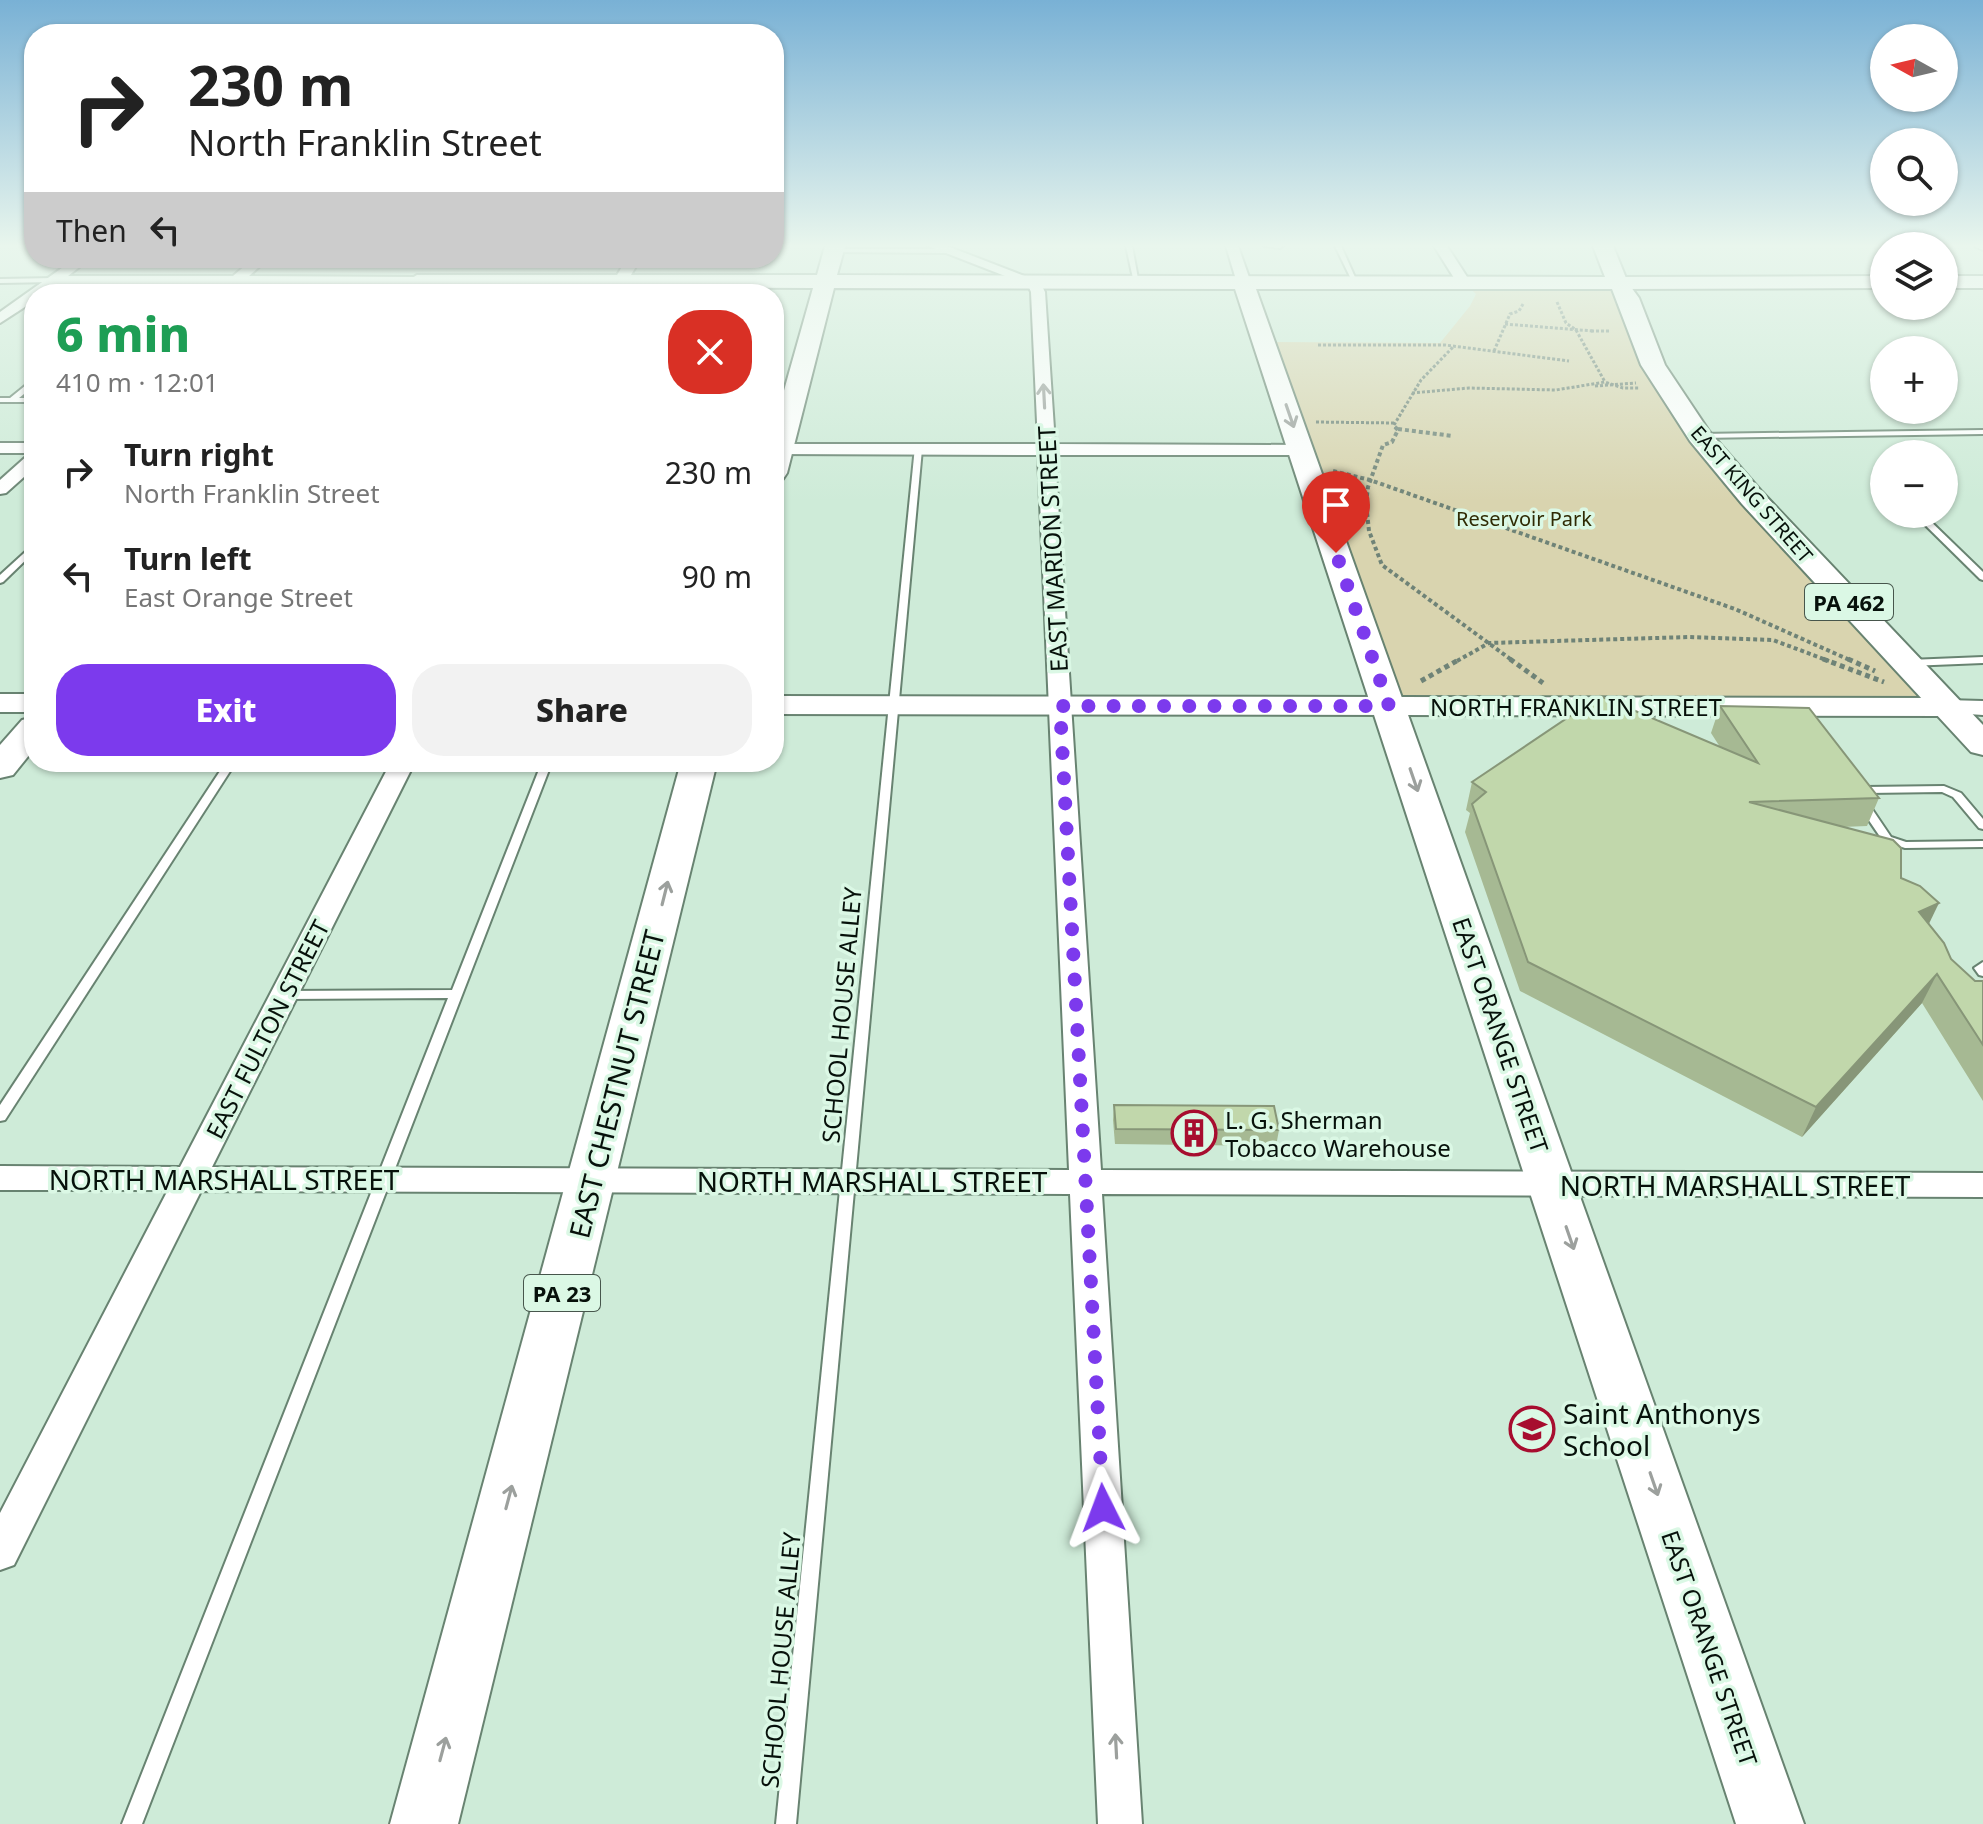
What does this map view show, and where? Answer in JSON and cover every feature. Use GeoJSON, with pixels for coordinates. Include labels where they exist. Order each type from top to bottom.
{"type":"FeatureCollection","features":[{"type":"Feature","properties":{"kind":"main road"},"geometry":{"type":"LineString","coordinates":[[784,406],[809,331]]}},
{"type":"Feature","properties":{"kind":"main road","name":"EAST ORANGE STREET"},"geometry":{"type":"LineString","coordinates":[[1261,331],[1301,450],[1402,695],[1551,1184],[1770,1824]]}},
{"type":"Feature","properties":{"kind":"main road","name":"EAST KING STREET"},"geometry":{"type":"LineString","coordinates":[[1639,331],[1665,386],[1699,436],[1893,675],[1946,707],[1983,745]]}},
{"type":"Feature","properties":{"kind":"main road","name":"NORTH FRANKLIN STREET"},"geometry":{"type":"LineString","coordinates":[[784,705],[1060,706],[1402,695],[1946,707]]}},
{"type":"Feature","properties":{"kind":"main road"},"geometry":{"type":"LineString","coordinates":[[0,703],[24,703]]}},
{"type":"Feature","properties":{"kind":"main road"},"geometry":{"type":"LineString","coordinates":[[0,767],[24,739]]}},
{"type":"Feature","properties":{"kind":"main road","name":"EAST CHESTNUT STREET"},"geometry":{"type":"LineString","coordinates":[[424,1824],[696,772]]}},
{"type":"Feature","properties":{"kind":"street","name":"EAST MARION STREET"},"geometry":{"type":"LineString","coordinates":[[1040,331],[1120,1824]]}},
{"type":"Feature","properties":{"kind":"street"},"geometry":{"type":"LineString","coordinates":[[0,448],[24,448]]}},
{"type":"Feature","properties":{"kind":"street"},"geometry":{"type":"LineString","coordinates":[[784,449],[1301,450]]}},
{"type":"Feature","properties":{"kind":"street"},"geometry":{"type":"LineString","coordinates":[[0,489],[24,468]]}},
{"type":"Feature","properties":{"kind":"street"},"geometry":{"type":"LineString","coordinates":[[1946,707],[1983,708]]}},
{"type":"Feature","properties":{"kind":"street","name":"EAST FULTON STREET"},"geometry":{"type":"LineString","coordinates":[[0,1552],[398,772]]}},
{"type":"Feature","properties":{"kind":"street","name":"NORTH MARSHALL STREET"},"geometry":{"type":"LineString","coordinates":[[0,1178],[1983,1185]]}},
{"type":"Feature","properties":{"kind":"lane"},"geometry":{"type":"LineString","coordinates":[[12,400],[24,391]]}},
{"type":"Feature","properties":{"kind":"lane"},"geometry":{"type":"LineString","coordinates":[[0,400],[24,400]]}},
{"type":"Feature","properties":{"kind":"lane"},"geometry":{"type":"LineString","coordinates":[[1699,436],[1983,432]]}},
{"type":"Feature","properties":{"kind":"lane","name":"SCHOOL HOUSE ALLEY"},"geometry":{"type":"LineString","coordinates":[[786,1824],[918,449]]}},
{"type":"Feature","properties":{"kind":"lane"},"geometry":{"type":"LineString","coordinates":[[1932,528],[1983,577]]}},
{"type":"Feature","properties":{"kind":"lane"},"geometry":{"type":"LineString","coordinates":[[0,580],[24,557]]}},
{"type":"Feature","properties":{"kind":"lane"},"geometry":{"type":"LineString","coordinates":[[1893,675],[1983,660]]}},
{"type":"Feature","properties":{"kind":"lane"},"geometry":{"type":"LineString","coordinates":[[0,1116],[224,772]]}},
{"type":"Feature","properties":{"kind":"lane"},"geometry":{"type":"LineString","coordinates":[[132,1824],[543,772]]}},
{"type":"Feature","properties":{"kind":"lane"},"geometry":{"type":"LineString","coordinates":[[1983,826],[1957,795],[1944,789],[1865,790],[1858,797],[1887,839],[1905,845],[1983,844]]}},
{"type":"Feature","properties":{"kind":"lane"},"geometry":{"type":"LineString","coordinates":[[1983,966],[1980,968],[1983,972]]}},
{"type":"Feature","properties":{"kind":"lane"},"geometry":{"type":"LineString","coordinates":[[285,995],[457,994]]}},
{"type":"Feature","properties":{"kind":"path"},"geometry":{"type":"LineString","coordinates":[[1494,351],[1502,331]]}},
{"type":"Feature","properties":{"kind":"path"},"geometry":{"type":"LineString","coordinates":[[1577,331],[1605,382]]}},
{"type":"Feature","properties":{"kind":"path"},"geometry":{"type":"LineString","coordinates":[[1318,345],[1454,346],[1569,361]]}},
{"type":"Feature","properties":{"kind":"path"},"geometry":{"type":"LineString","coordinates":[[1454,346],[1449,356],[1430,369],[1418,384],[1396,426],[1392,442],[1383,445],[1370,480],[1366,503],[1369,531],[1382,565],[1546,685]]}},
{"type":"Feature","properties":{"kind":"path"},"geometry":{"type":"LineString","coordinates":[[1591,386],[1605,382],[1629,389],[1665,386]]}},
{"type":"Feature","properties":{"kind":"path"},"geometry":{"type":"LineString","coordinates":[[1418,384],[1430,391]]}},
{"type":"Feature","properties":{"kind":"path"},"geometry":{"type":"LineString","coordinates":[[1412,393],[1556,390],[1614,385]]}},
{"type":"Feature","properties":{"kind":"path"},"geometry":{"type":"LineString","coordinates":[[1347,417],[1349,423]]}},
{"type":"Feature","properties":{"kind":"path"},"geometry":{"type":"LineString","coordinates":[[1292,422],[1396,426],[1453,436]]}},
{"type":"Feature","properties":{"kind":"path"},"geometry":{"type":"LineString","coordinates":[[1341,471],[1735,609],[1893,675]]}},
{"type":"Feature","properties":{"kind":"path"},"geometry":{"type":"LineString","coordinates":[[1402,695],[1489,643],[1758,637],[1893,675]]}},
{"type":"Feature","properties":{"kind":"green space","name":"Reservoir Park"},"geometry":{"type":"Polygon","coordinates":[[[1450,331],[1640,331],[1665,386],[1946,707],[1389,706],[1265,342],[1440,343],[1450,331]]]}},
{"type":"Feature","properties":{"kind":"building"},"geometry":{"type":"Polygon","coordinates":[[[1600,696],[1758,763],[1720,706],[1809,708],[1879,798],[1749,802],[1893,840],[1901,848],[1901,878],[1920,886],[1939,903],[1919,912],[1944,943],[1951,959],[1975,981],[1983,981],[1983,1045],[1937,974],[1816,1107],[1528,962],[1472,804],[1486,792],[1472,782],[1600,696]]]}},
{"type":"Feature","properties":{"kind":"building"},"geometry":{"type":"Polygon","coordinates":[[[1114,1105],[1274,1106],[1279,1130],[1116,1129],[1114,1105]]]}},
{"type":"Feature","properties":{"kind":"place","name":"L. G. Sherman Tobacco Warehouse"},"geometry":{"type":"Point","coordinates":[1194,1133]}},
{"type":"Feature","properties":{"kind":"place","name":"Saint Anthonys School"},"geometry":{"type":"Point","coordinates":[1532,1429]}},
{"type":"Feature","properties":{"kind":"route"},"geometry":{"type":"LineString","coordinates":[[1103,1508],[1060,706],[1389,706],[1336,553]]}}]}
